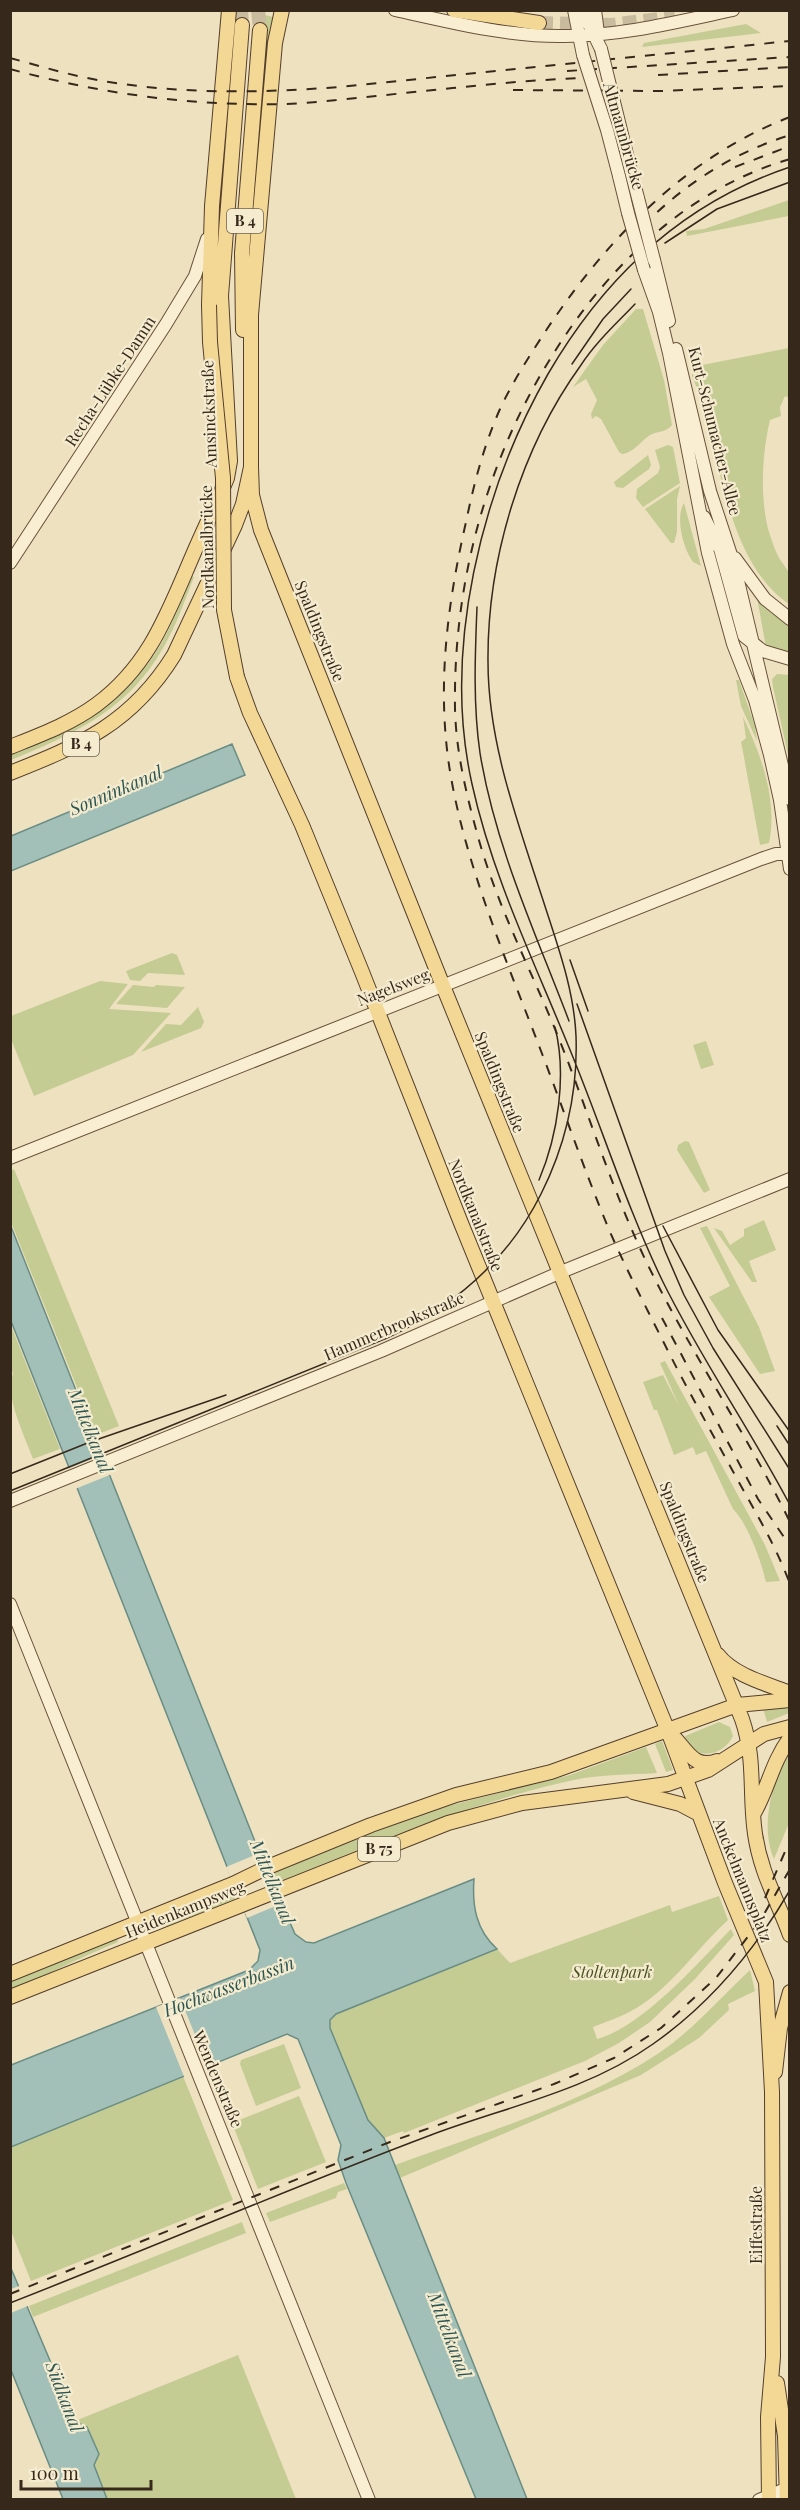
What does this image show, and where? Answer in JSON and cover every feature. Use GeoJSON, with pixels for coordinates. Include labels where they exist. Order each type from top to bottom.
{"type":"FeatureCollection","features":[{"type":"Feature","properties":{"kind":"main road"},"geometry":{"type":"LineString","coordinates":[[212,206],[229,10]]}},
{"type":"Feature","properties":{"kind":"main road"},"geometry":{"type":"LineString","coordinates":[[395,10],[503,32],[558,36],[596,34],[733,10]]}},
{"type":"Feature","properties":{"kind":"main road"},"geometry":{"type":"LineString","coordinates":[[454,10],[539,23]]}},
{"type":"Feature","properties":{"kind":"main road","name":"Altmannbrücke"},"geometry":{"type":"LineString","coordinates":[[594,10],[596,34],[654,260]]}},
{"type":"Feature","properties":{"kind":"main road"},"geometry":{"type":"LineString","coordinates":[[250,412],[250,341],[254,279],[275,43],[281,12]]}},
{"type":"Feature","properties":{"kind":"main road"},"geometry":{"type":"LineString","coordinates":[[578,13],[596,34]]}},
{"type":"Feature","properties":{"kind":"main road","name":"Altmannbrücke"},"geometry":{"type":"LineString","coordinates":[[578,13],[578,35],[582,51],[644,270]]}},
{"type":"Feature","properties":{"kind":"main road","name":"Amsinckstraße"},"geometry":{"type":"LineString","coordinates":[[10,747],[63,725],[86,712],[111,693],[134,670],[159,632],[227,478],[230,461],[221,310],[224,238],[242,25]]}},
{"type":"Feature","properties":{"kind":"main road","name":"B 4"},"geometry":{"type":"LineString","coordinates":[[10,773],[70,749],[93,737],[115,722],[162,674],[174,655],[243,504],[251,467],[250,412],[241,289],[260,30]]}},
{"type":"Feature","properties":{"kind":"main road","name":"Nordkanalbrücke"},"geometry":{"type":"LineString","coordinates":[[212,206],[210,342],[223,478],[224,610],[237,677],[250,713]]}},
{"type":"Feature","properties":{"kind":"main road","name":"Recha-Lübke-Damm"},"geometry":{"type":"LineString","coordinates":[[10,563],[119,399],[195,276],[205,250],[212,206]]}},
{"type":"Feature","properties":{"kind":"main road","name":"Nordkanalbrücke"},"geometry":{"type":"LineString","coordinates":[[209,305],[217,260],[224,238]]}},
{"type":"Feature","properties":{"kind":"main road","name":"Kurt-Schumacher-Allee"},"geometry":{"type":"LineString","coordinates":[[654,260],[705,471],[728,546],[753,645],[789,799]]}},
{"type":"Feature","properties":{"kind":"main road","name":"Kurt-Schumacher-Allee"},"geometry":{"type":"LineString","coordinates":[[644,270],[659,312],[669,353],[708,553],[733,644],[755,700],[766,737],[779,791],[789,854],[789,869]]}},
{"type":"Feature","properties":{"kind":"main road","name":"Spaldingstraße"},"geometry":{"type":"LineString","coordinates":[[251,467],[252,495],[261,530],[443,986],[737,1705]]}},
{"type":"Feature","properties":{"kind":"main road","name":"Kurt-Schumacher-Allee"},"geometry":{"type":"LineString","coordinates":[[701,511],[720,549],[740,628],[753,645]]}},
{"type":"Feature","properties":{"kind":"main road"},"geometry":{"type":"LineString","coordinates":[[728,546],[757,590],[789,620]]}},
{"type":"Feature","properties":{"kind":"main road"},"geometry":{"type":"LineString","coordinates":[[753,645],[770,654],[789,659]]}},
{"type":"Feature","properties":{"kind":"main road","name":"Nordkanalstraße"},"geometry":{"type":"LineString","coordinates":[[250,713],[302,825],[668,1731]]}},
{"type":"Feature","properties":{"kind":"main road","name":"Nagelsweg"},"geometry":{"type":"LineString","coordinates":[[10,1158],[761,859],[774,854],[789,854]]}},
{"type":"Feature","properties":{"kind":"main road","name":"Hammerbrookstraße"},"geometry":{"type":"LineString","coordinates":[[10,1501],[381,1351],[561,1272],[789,1179]]}},
{"type":"Feature","properties":{"kind":"main road","name":"Wendenstraße"},"geometry":{"type":"LineString","coordinates":[[10,1605],[369,2499]]}},
{"type":"Feature","properties":{"kind":"main road"},"geometry":{"type":"LineString","coordinates":[[715,1652],[725,1663],[789,1693]]}},
{"type":"Feature","properties":{"kind":"main road","name":"B 75"},"geometry":{"type":"LineString","coordinates":[[668,1731],[737,1705],[789,1700]]}},
{"type":"Feature","properties":{"kind":"main road","name":"Anckelmannsplatz"},"geometry":{"type":"LineString","coordinates":[[737,1705],[750,1742],[753,1815],[759,1857],[764,1877],[788,1931]]}},
{"type":"Feature","properties":{"kind":"main road","name":"B 75"},"geometry":{"type":"LineString","coordinates":[[686,1779],[708,1770],[764,1734],[789,1727]]}},
{"type":"Feature","properties":{"kind":"main road"},"geometry":{"type":"LineString","coordinates":[[668,1731],[681,1743],[693,1760],[706,1764],[723,1759]]}},
{"type":"Feature","properties":{"kind":"main road","name":"Anckelmannsplatz"},"geometry":{"type":"LineString","coordinates":[[668,1731],[725,1883],[762,1970],[767,1993]]}},
{"type":"Feature","properties":{"kind":"main road","name":"Heidenkampsweg"},"geometry":{"type":"LineString","coordinates":[[10,1974],[233,1884],[268,1867],[371,1825],[445,1799],[550,1772],[668,1731]]}},
{"type":"Feature","properties":{"kind":"main road"},"geometry":{"type":"LineString","coordinates":[[753,1815],[762,1799],[775,1762],[789,1738]]}},
{"type":"Feature","properties":{"kind":"main road","name":"Heidenkampsweg"},"geometry":{"type":"LineString","coordinates":[[10,1997],[388,1845],[483,1812],[558,1798],[629,1791],[686,1779]]}},
{"type":"Feature","properties":{"kind":"main road"},"geometry":{"type":"LineString","coordinates":[[629,1791],[680,1804],[699,1815]]}},
{"type":"Feature","properties":{"kind":"main road","name":"Eiffestraße"},"geometry":{"type":"LineString","coordinates":[[772,2092],[789,1992]]}},
{"type":"Feature","properties":{"kind":"main road","name":"Eiffestraße"},"geometry":{"type":"LineString","coordinates":[[766,2498],[768,2417],[773,2357],[772,2092],[767,2043],[767,1993]]}},
{"type":"Feature","properties":{"kind":"main road","name":"Eiffestraße"},"geometry":{"type":"LineString","coordinates":[[773,2357],[785,2436],[788,2492]]}},
{"type":"Feature","properties":{"kind":"main road"},"geometry":{"type":"LineString","coordinates":[[766,2498],[788,2492]]}},
{"type":"Feature","properties":{"kind":"green space"},"geometry":{"type":"Polygon","coordinates":[[[261,14],[273,17],[265,81],[266,30],[255,29],[261,14]]]}},
{"type":"Feature","properties":{"kind":"green space"},"geometry":{"type":"Polygon","coordinates":[[[746,24],[761,33],[642,47],[644,43],[746,24]]]}},
{"type":"Feature","properties":{"kind":"green space"},"geometry":{"type":"Polygon","coordinates":[[[789,200],[789,216],[687,236],[686,231],[704,229],[789,200]]]}},
{"type":"Feature","properties":{"kind":"green space"},"geometry":{"type":"Polygon","coordinates":[[[636,309],[643,309],[664,380],[672,425],[650,435],[633,449],[622,454],[601,419],[596,416],[592,419],[591,414],[597,400],[586,379],[573,387],[603,345],[636,309]]]}},
{"type":"Feature","properties":{"kind":"green space"},"geometry":{"type":"Polygon","coordinates":[[[789,348],[789,398],[785,396],[780,407],[781,416],[770,420],[763,474],[765,516],[768,529],[779,558],[790,576],[789,604],[770,587],[754,567],[742,543],[724,491],[705,409],[692,371],[702,365],[789,348]]]}},
{"type":"Feature","properties":{"kind":"green space"},"geometry":{"type":"Polygon","coordinates":[[[668,445],[673,447],[680,483],[643,507],[636,498],[637,489],[658,473],[660,467],[655,450],[668,445]]]}},
{"type":"Feature","properties":{"kind":"green space"},"geometry":{"type":"Polygon","coordinates":[[[648,455],[651,465],[649,469],[623,488],[616,487],[614,482],[648,455]]]}},
{"type":"Feature","properties":{"kind":"green space"},"geometry":{"type":"Polygon","coordinates":[[[680,486],[677,499],[677,532],[674,543],[671,543],[645,509],[680,486]]]}},
{"type":"Feature","properties":{"kind":"green space"},"geometry":{"type":"Polygon","coordinates":[[[684,503],[701,566],[693,562],[683,541],[680,516],[684,503]]]}},
{"type":"Feature","properties":{"kind":"green space"},"geometry":{"type":"Polygon","coordinates":[[[192,576],[194,577],[173,630],[155,661],[139,682],[122,699],[82,727],[11,760],[11,755],[55,735],[95,712],[131,683],[161,644],[192,576]]]}},
{"type":"Feature","properties":{"kind":"green space"},"geometry":{"type":"Polygon","coordinates":[[[757,598],[771,613],[789,625],[789,654],[766,647],[757,598]]]}},
{"type":"Feature","properties":{"kind":"green space"},"geometry":{"type":"Polygon","coordinates":[[[777,674],[789,675],[789,759],[773,687],[772,679],[777,674]]]}},
{"type":"Feature","properties":{"kind":"green space"},"geometry":{"type":"Polygon","coordinates":[[[736,680],[739,680],[755,726],[757,741],[741,706],[736,680]]]}},
{"type":"Feature","properties":{"kind":"green space"},"geometry":{"type":"Polygon","coordinates":[[[743,717],[762,762],[769,794],[771,827],[769,843],[760,845],[741,742],[746,738],[743,717]]]}},
{"type":"Feature","properties":{"kind":"green space"},"geometry":{"type":"Polygon","coordinates":[[[172,953],[177,955],[185,975],[148,973],[140,981],[130,980],[126,971],[172,953]]]}},
{"type":"Feature","properties":{"kind":"green space"},"geometry":{"type":"Polygon","coordinates":[[[100,981],[128,984],[109,1009],[171,1013],[133,1055],[34,1096],[11,1039],[11,1016],[100,981]]]}},
{"type":"Feature","properties":{"kind":"green space"},"geometry":{"type":"Polygon","coordinates":[[[133,985],[185,987],[167,1008],[116,1004],[133,985]]]}},
{"type":"Feature","properties":{"kind":"green space"},"geometry":{"type":"Polygon","coordinates":[[[198,1007],[204,1022],[201,1028],[141,1052],[166,1024],[181,1025],[198,1007]]]}},
{"type":"Feature","properties":{"kind":"green space"},"geometry":{"type":"Polygon","coordinates":[[[706,1041],[714,1065],[701,1069],[693,1045],[706,1041]]]}},
{"type":"Feature","properties":{"kind":"green space"},"geometry":{"type":"Polygon","coordinates":[[[685,1141],[689,1142],[710,1190],[704,1193],[677,1150],[678,1145],[685,1141]]]}},
{"type":"Feature","properties":{"kind":"green space"},"geometry":{"type":"Polygon","coordinates":[[[14,1169],[119,1426],[96,1435],[11,1222],[11,1171],[14,1169]]]}},
{"type":"Feature","properties":{"kind":"green space"},"geometry":{"type":"Polygon","coordinates":[[[764,1220],[776,1250],[749,1261],[757,1282],[752,1282],[714,1228],[722,1231],[730,1245],[744,1236],[744,1229],[764,1220]]]}},
{"type":"Feature","properties":{"kind":"green space"},"geometry":{"type":"Polygon","coordinates":[[[707,1226],[759,1327],[775,1371],[760,1374],[709,1297],[730,1286],[700,1228],[707,1226]]]}},
{"type":"Feature","properties":{"kind":"green space"},"geometry":{"type":"Polygon","coordinates":[[[10,1323],[60,1449],[33,1459],[13,1404],[10,1323]]]}},
{"type":"Feature","properties":{"kind":"green space"},"geometry":{"type":"Polygon","coordinates":[[[665,1361],[765,1545],[780,1581],[766,1582],[749,1533],[733,1509],[706,1451],[696,1455],[693,1447],[674,1455],[657,1410],[654,1410],[643,1382],[663,1375],[679,1406],[660,1363],[665,1361]]]}},
{"type":"Feature","properties":{"kind":"green space"},"geometry":{"type":"Polygon","coordinates":[[[763,1708],[789,1708],[789,1713],[767,1722],[763,1708]]]}},
{"type":"Feature","properties":{"kind":"green space"},"geometry":{"type":"Polygon","coordinates":[[[719,1722],[730,1727],[733,1736],[728,1743],[722,1749],[708,1754],[694,1750],[685,1736],[719,1722]]]}},
{"type":"Feature","properties":{"kind":"green space"},"geometry":{"type":"Polygon","coordinates":[[[662,1741],[673,1770],[666,1772],[655,1744],[662,1741]]]}},
{"type":"Feature","properties":{"kind":"green space"},"geometry":{"type":"Polygon","coordinates":[[[646,1747],[657,1773],[584,1778],[536,1789],[423,1825],[276,1883],[273,1872],[432,1810],[570,1775],[646,1747]]]}},
{"type":"Feature","properties":{"kind":"green space"},"geometry":{"type":"Polygon","coordinates":[[[789,1755],[789,1823],[774,1859],[768,1833],[770,1805],[777,1779],[789,1755]]]}},
{"type":"Feature","properties":{"kind":"green space"},"geometry":{"type":"Polygon","coordinates":[[[233,1893],[235,1899],[163,1928],[162,1924],[233,1893]]]}},
{"type":"Feature","properties":{"kind":"green space","name":"Stoltenpark"},"geometry":{"type":"Polygon","coordinates":[[[719,1896],[728,1920],[670,1981],[645,2003],[593,2027],[597,2039],[632,2022],[686,1976],[731,1929],[734,1935],[695,1979],[650,2022],[619,2043],[585,2061],[404,2133],[403,2131],[384,2138],[368,2120],[331,2032],[332,2016],[497,1949],[510,1963],[670,1905],[672,1912],[719,1896]]]}},
{"type":"Feature","properties":{"kind":"green space"},"geometry":{"type":"Polygon","coordinates":[[[117,1937],[118,1942],[11,1990],[11,1979],[117,1937]]]}},
{"type":"Feature","properties":{"kind":"green space"},"geometry":{"type":"Polygon","coordinates":[[[750,1970],[755,1991],[728,2004],[729,2010],[699,2038],[641,2075],[400,2178],[395,2165],[564,2103],[628,2072],[659,2053],[683,2034],[750,1970]]]}},
{"type":"Feature","properties":{"kind":"green space"},"geometry":{"type":"Polygon","coordinates":[[[284,2044],[301,2088],[256,2106],[240,2064],[241,2060],[284,2044]]]}},
{"type":"Feature","properties":{"kind":"green space"},"geometry":{"type":"Polygon","coordinates":[[[183,2076],[233,2200],[31,2281],[11,2231],[10,2147],[183,2076]]]}},
{"type":"Feature","properties":{"kind":"green space"},"geometry":{"type":"Polygon","coordinates":[[[299,2096],[326,2162],[258,2189],[232,2123],[299,2096]]]}},
{"type":"Feature","properties":{"kind":"green space"},"geometry":{"type":"Polygon","coordinates":[[[344,2183],[347,2189],[338,2192],[336,2198],[270,2222],[266,2213],[344,2183]]]}},
{"type":"Feature","properties":{"kind":"green space"},"geometry":{"type":"Polygon","coordinates":[[[242,2222],[246,2233],[33,2317],[29,2306],[242,2222]]]}},
{"type":"Feature","properties":{"kind":"green space"},"geometry":{"type":"Polygon","coordinates":[[[238,2355],[296,2499],[107,2499],[94,2465],[99,2454],[87,2427],[75,2421],[238,2355]]]}},
{"type":"Feature","properties":{"kind":"water"},"geometry":{"type":"Polygon","coordinates":[[[232,744],[245,775],[11,871],[11,836],[232,744]]]}},
{"type":"Feature","properties":{"kind":"water"},"geometry":{"type":"Polygon","coordinates":[[[10,1224],[260,1854],[295,1934],[306,1942],[314,1943],[474,1879],[477,1917],[484,1934],[497,1949],[336,2014],[330,2020],[330,2028],[368,2120],[384,2138],[527,2499],[476,2499],[346,2183],[338,2160],[341,2145],[298,2039],[287,2034],[11,2147],[11,2065],[249,1970],[258,1961],[260,1950],[11,1321],[10,1224]]]}},
{"type":"Feature","properties":{"kind":"water","name":"Südkanal"},"geometry":{"type":"Polygon","coordinates":[[[10,2266],[76,2422],[87,2427],[99,2454],[94,2465],[107,2499],[63,2499],[11,2370],[10,2266]]]}},
{"type":"Feature","properties":{"kind":"pier"},"geometry":{"type":"Polygon","coordinates":[[[104,1454],[112,1474],[75,1489],[67,1469],[104,1454]]]}},
{"type":"Feature","properties":{"kind":"pier"},"geometry":{"type":"Polygon","coordinates":[[[262,1852],[283,1903],[247,1918],[226,1867],[262,1852]]]}},
{"type":"Feature","properties":{"kind":"pier"},"geometry":{"type":"Polygon","coordinates":[[[180,1998],[209,2069],[185,2079],[156,2007],[180,1998]]]}},
{"type":"Feature","properties":{"kind":"pier"},"geometry":{"type":"Polygon","coordinates":[[[22,2285],[30,2305],[11,2313],[11,2289],[22,2285]]]}},
{"type":"Feature","properties":{"kind":"tunnel"},"geometry":{"type":"LineString","coordinates":[[241,10],[242,25]]}},
{"type":"Feature","properties":{"kind":"tunnel"},"geometry":{"type":"LineString","coordinates":[[258,10],[260,30]]}},
{"type":"Feature","properties":{"kind":"tunnel"},"geometry":{"type":"LineString","coordinates":[[539,23],[611,25],[675,17]]}},
{"type":"Feature","properties":{"kind":"tram line"},"geometry":{"type":"LineString","coordinates":[[790,167],[751,182],[681,222],[621,275],[570,338],[524,420],[487,520],[474,573],[465,626],[462,680],[464,733],[472,784],[480,818],[514,916],[580,1075],[637,1224],[663,1282],[693,1339],[790,1505]]}},
{"type":"Feature","properties":{"kind":"tram line"},"geometry":{"type":"LineString","coordinates":[[665,243],[717,209],[790,182]]}},
{"type":"Feature","properties":{"kind":"tram line"},"geometry":{"type":"LineString","coordinates":[[572,364],[603,319],[631,289]]}},
{"type":"Feature","properties":{"kind":"tram line"},"geometry":{"type":"LineString","coordinates":[[10,1491],[387,1338],[411,1326],[456,1296],[495,1260],[528,1218],[541,1194],[564,1137],[569,1117],[575,1077],[575,1018],[564,967],[515,812],[499,753],[489,692],[489,623],[501,545],[525,468],[541,432],[560,397],[587,357],[606,333],[635,304]]}},
{"type":"Feature","properties":{"kind":"tram line"},"geometry":{"type":"LineString","coordinates":[[477,607],[475,699],[480,753],[487,788],[506,856],[569,1021]]}},
{"type":"Feature","properties":{"kind":"tram line"},"geometry":{"type":"LineString","coordinates":[[570,960],[588,1011]]}},
{"type":"Feature","properties":{"kind":"tram line"},"geometry":{"type":"LineString","coordinates":[[577,1004],[665,1251],[684,1295],[713,1348],[790,1470]]}},
{"type":"Feature","properties":{"kind":"tram line"},"geometry":{"type":"LineString","coordinates":[[539,1180],[551,1144],[559,1105],[560,1065],[555,1027]]}},
{"type":"Feature","properties":{"kind":"tram line"},"geometry":{"type":"LineString","coordinates":[[663,1226],[718,1330],[790,1432]]}},
{"type":"Feature","properties":{"kind":"tram line"},"geometry":{"type":"LineString","coordinates":[[10,1474],[90,1442],[226,1395]]}},
{"type":"Feature","properties":{"kind":"tram line"},"geometry":{"type":"LineString","coordinates":[[777,1426],[790,1446]]}},
{"type":"Feature","properties":{"kind":"tram line"},"geometry":{"type":"LineString","coordinates":[[10,2303],[378,2155],[573,2086],[628,2060],[674,2028],[712,1994],[762,1934],[790,1890]]}},
{"type":"Feature","properties":{"kind":"railway"},"geometry":{"type":"LineString","coordinates":[[10,58],[72,75],[138,86],[252,91],[339,87],[790,41]]}},
{"type":"Feature","properties":{"kind":"railway"},"geometry":{"type":"LineString","coordinates":[[567,71],[790,57]]}},
{"type":"Feature","properties":{"kind":"railway"},"geometry":{"type":"LineString","coordinates":[[658,75],[790,67]]}},
{"type":"Feature","properties":{"kind":"railway"},"geometry":{"type":"LineString","coordinates":[[10,69],[112,92],[181,100],[250,104],[308,103],[503,83],[580,78]]}},
{"type":"Feature","properties":{"kind":"railway"},"geometry":{"type":"LineString","coordinates":[[513,90],[660,91],[790,86]]}},
{"type":"Feature","properties":{"kind":"railway"},"geometry":{"type":"LineString","coordinates":[[790,117],[752,134],[717,154],[652,204],[596,263],[547,329],[522,368],[494,423],[472,493],[448,621],[444,687],[445,721],[453,788],[469,854],[491,921],[592,1187],[639,1293],[767,1534],[790,1584]]}},
{"type":"Feature","properties":{"kind":"railway"},"geometry":{"type":"LineString","coordinates":[[643,226],[692,183],[749,151],[790,135]]}},
{"type":"Feature","properties":{"kind":"railway"},"geometry":{"type":"LineString","coordinates":[[735,167],[790,146]]}},
{"type":"Feature","properties":{"kind":"railway"},"geometry":{"type":"LineString","coordinates":[[790,159],[752,172],[717,190],[684,211],[653,235],[624,262],[598,292],[552,356],[509,438],[478,525],[467,570],[460,616],[455,709],[462,772],[484,858],[565,1053],[620,1201],[662,1292],[790,1522]]}},
{"type":"Feature","properties":{"kind":"railway"},"geometry":{"type":"LineString","coordinates":[[662,1318],[758,1499],[790,1546]]}},
{"type":"Feature","properties":{"kind":"railway"},"geometry":{"type":"LineString","coordinates":[[765,1898],[790,1840]]}},
{"type":"Feature","properties":{"kind":"railway"},"geometry":{"type":"LineString","coordinates":[[10,2294],[390,2142],[554,2084],[614,2058],[661,2028],[716,1978],[760,1921],[790,1869]]}},
{"type":"Feature","properties":{"kind":"water label","name":"Sonninkanal"},"geometry":{"type":"Point","coordinates":[116,791]}},
{"type":"Feature","properties":{"kind":"water label","name":"Mittelkanal"},"geometry":{"type":"Point","coordinates":[90,1431]}},
{"type":"Feature","properties":{"kind":"water label","name":"Mittelkanal"},"geometry":{"type":"Point","coordinates":[272,1882]}},
{"type":"Feature","properties":{"kind":"water label","name":"Hochwasserbassin"},"geometry":{"type":"Point","coordinates":[229,1987]}},
{"type":"Feature","properties":{"kind":"water label","name":"Mittelkanal"},"geometry":{"type":"Point","coordinates":[449,2335]}}]}
